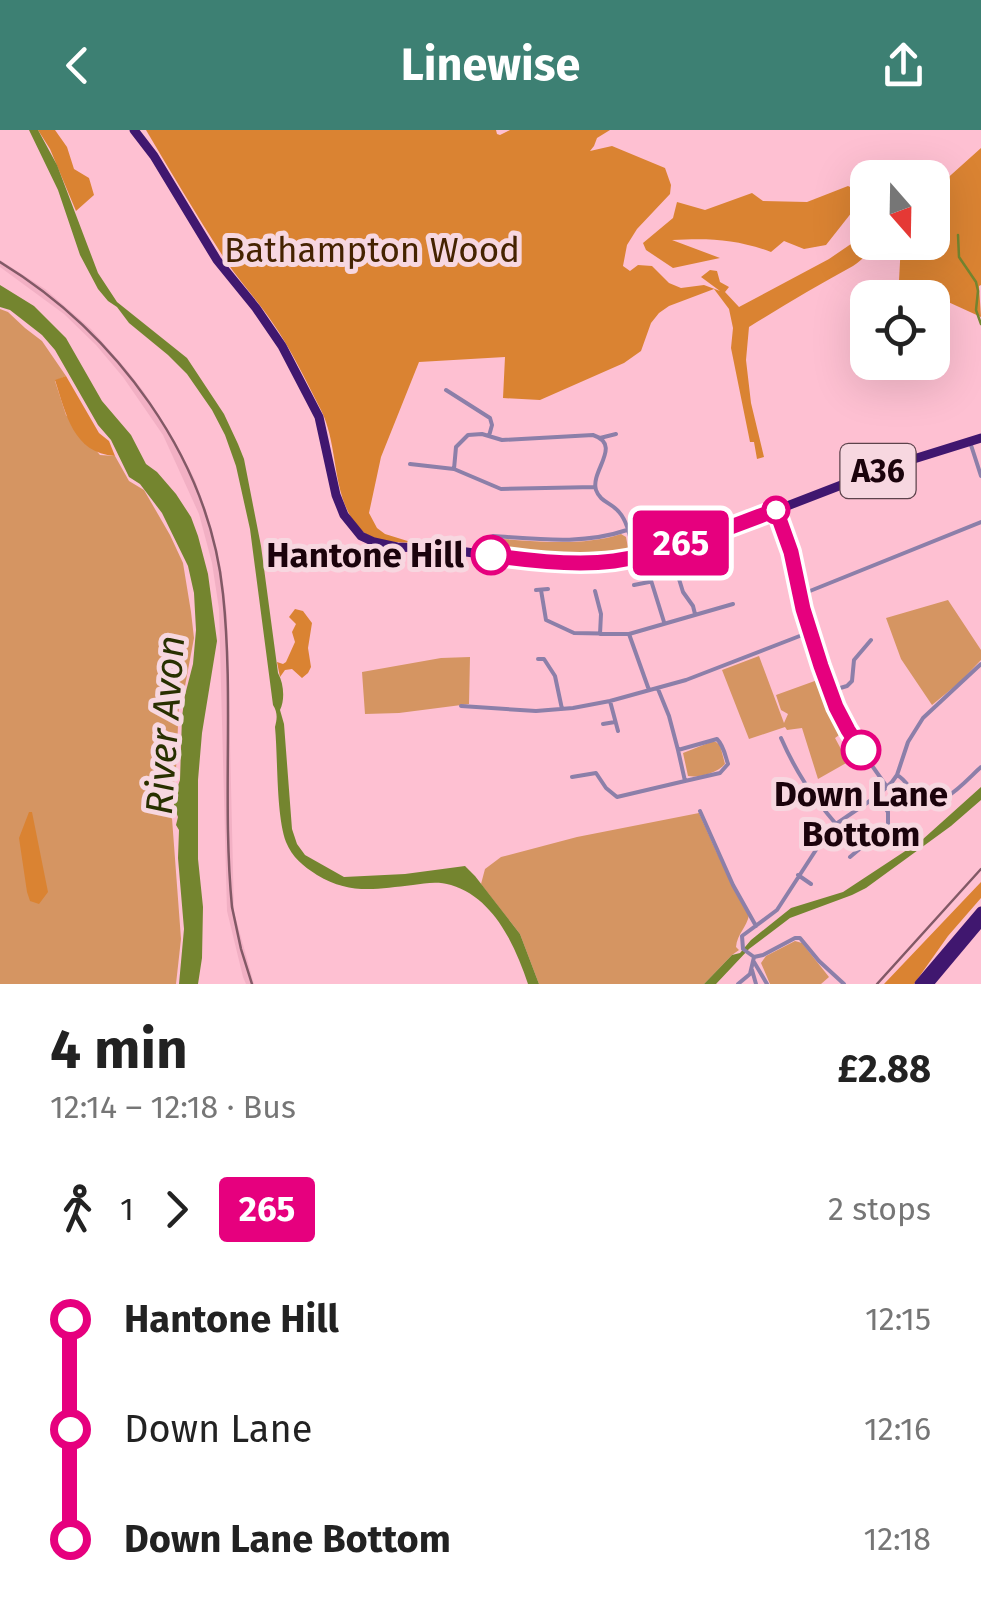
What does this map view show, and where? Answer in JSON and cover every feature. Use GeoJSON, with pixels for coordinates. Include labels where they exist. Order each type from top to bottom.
{"type":"FeatureCollection","features":[{"type":"Feature","properties":{"kind":"highway","name":"A36"},"geometry":{"type":"LineString","coordinates":[[134,130],[217,260],[282,346],[319,416],[344,515],[361,536],[386,546],[445,548],[523,560],[609,562],[635,558],[976,440]]}},
{"type":"Feature","properties":{"kind":"highway"},"geometry":{"type":"LineString","coordinates":[[920,984],[981,912]]}},
{"type":"Feature","properties":{"kind":"highway"},"geometry":{"type":"LineString","coordinates":[[929,984],[981,922]]}},
{"type":"Feature","properties":{"kind":"street"},"geometry":{"type":"LineString","coordinates":[[446,390],[490,418],[489,436]]}},
{"type":"Feature","properties":{"kind":"street"},"geometry":{"type":"LineString","coordinates":[[454,469],[458,442],[468,435],[502,440],[593,435],[600,438],[616,434]]}},
{"type":"Feature","properties":{"kind":"street"},"geometry":{"type":"LineString","coordinates":[[600,438],[606,451],[596,487],[602,500],[620,513],[635,558]]}},
{"type":"Feature","properties":{"kind":"street"},"geometry":{"type":"LineString","coordinates":[[976,440],[981,476]]}},
{"type":"Feature","properties":{"kind":"street"},"geometry":{"type":"LineString","coordinates":[[410,464],[454,469],[502,489],[596,487]]}},
{"type":"Feature","properties":{"kind":"street"},"geometry":{"type":"LineString","coordinates":[[776,510],[830,691],[848,730],[888,786]]}},
{"type":"Feature","properties":{"kind":"street"},"geometry":{"type":"LineString","coordinates":[[799,595],[981,522]]}},
{"type":"Feature","properties":{"kind":"street"},"geometry":{"type":"LineString","coordinates":[[494,536],[575,540],[627,530]]}},
{"type":"Feature","properties":{"kind":"street"},"geometry":{"type":"LineString","coordinates":[[675,566],[695,614]]}},
{"type":"Feature","properties":{"kind":"street"},"geometry":{"type":"LineString","coordinates":[[649,574],[664,622]]}},
{"type":"Feature","properties":{"kind":"street"},"geometry":{"type":"LineString","coordinates":[[634,585],[651,582]]}},
{"type":"Feature","properties":{"kind":"street"},"geometry":{"type":"LineString","coordinates":[[542,590],[546,620],[567,632],[630,634],[728,603]]}},
{"type":"Feature","properties":{"kind":"street"},"geometry":{"type":"LineString","coordinates":[[600,634],[596,594],[604,596]]}},
{"type":"Feature","properties":{"kind":"street"},"geometry":{"type":"LineString","coordinates":[[461,706],[562,710],[610,701],[693,678],[810,632]]}},
{"type":"Feature","properties":{"kind":"street"},"geometry":{"type":"LineString","coordinates":[[630,634],[649,690]]}},
{"type":"Feature","properties":{"kind":"street"},"geometry":{"type":"LineString","coordinates":[[830,691],[852,681],[854,660],[870,640]]}},
{"type":"Feature","properties":{"kind":"street"},"geometry":{"type":"LineString","coordinates":[[554,658],[541,659],[555,676],[562,710]]}},
{"type":"Feature","properties":{"kind":"street"},"geometry":{"type":"LineString","coordinates":[[766,984],[752,958],[742,949],[742,936],[777,910],[836,824],[888,786],[923,718],[981,664]]}},
{"type":"Feature","properties":{"kind":"street"},"geometry":{"type":"LineString","coordinates":[[657,688],[670,716],[685,781]]}},
{"type":"Feature","properties":{"kind":"street"},"geometry":{"type":"LineString","coordinates":[[610,701],[618,731]]}},
{"type":"Feature","properties":{"kind":"street"},"geometry":{"type":"LineString","coordinates":[[603,724],[615,722]]}},
{"type":"Feature","properties":{"kind":"street"},"geometry":{"type":"LineString","coordinates":[[781,738],[808,791],[836,824]]}},
{"type":"Feature","properties":{"kind":"street"},"geometry":{"type":"LineString","coordinates":[[572,778],[596,773],[617,797],[720,773],[728,764],[717,740],[678,750]]}},
{"type":"Feature","properties":{"kind":"street"},"geometry":{"type":"LineString","coordinates":[[897,775],[916,796],[933,802],[942,800],[981,768]]}},
{"type":"Feature","properties":{"kind":"street"},"geometry":{"type":"LineString","coordinates":[[850,856],[888,825],[888,812],[877,796]]}},
{"type":"Feature","properties":{"kind":"street"},"geometry":{"type":"LineString","coordinates":[[700,811],[756,926]]}},
{"type":"Feature","properties":{"kind":"street"},"geometry":{"type":"LineString","coordinates":[[798,875],[811,884]]}},
{"type":"Feature","properties":{"kind":"street"},"geometry":{"type":"LineString","coordinates":[[752,958],[800,938],[844,984]]}},
{"type":"Feature","properties":{"kind":"street"},"geometry":{"type":"LineString","coordinates":[[752,958],[756,984]]}},
{"type":"Feature","properties":{"kind":"street"},"geometry":{"type":"LineString","coordinates":[[738,984],[752,970]]}},
{"type":"Feature","properties":{"kind":"shaded area"},"geometry":{"type":"Polygon","coordinates":[[[29,130],[38,130],[57,165],[98,273],[117,302],[187,358],[224,414],[244,459],[283,687],[280,710],[292,829],[297,844],[305,855],[344,877],[465,866],[520,934],[539,984],[528,984],[501,925],[466,891],[437,883],[375,889],[341,886],[307,868],[288,847],[280,817],[276,713],[250,529],[225,435],[187,374],[129,323],[98,289],[29,130]]]}},
{"type":"Feature","properties":{"kind":"shaded area"},"geometry":{"type":"Polygon","coordinates":[[[0,260],[45,289],[91,329],[126,369],[174,440],[195,480],[208,517],[221,568],[227,615],[234,912],[254,984],[246,984],[243,977],[227,911],[219,609],[199,514],[163,435],[123,377],[64,314],[0,267],[0,260]]]}},
{"type":"Feature","properties":{"kind":"shaded area"},"geometry":{"type":"Polygon","coordinates":[[[0,285],[34,306],[66,338],[102,401],[131,435],[146,464],[176,494],[198,536],[208,574],[217,641],[198,780],[198,859],[203,907],[198,984],[179,984],[184,929],[178,817],[174,807],[180,780],[182,717],[196,630],[188,566],[162,513],[140,484],[129,477],[111,440],[98,425],[55,350],[42,335],[10,310],[0,307],[0,285]]]}},
{"type":"Feature","properties":{"kind":"shaded area"},"geometry":{"type":"Polygon","coordinates":[[[0,309],[42,341],[66,376],[55,381],[66,415],[100,455],[115,456],[129,481],[144,490],[183,563],[194,638],[179,704],[171,805],[181,939],[176,984],[0,984],[0,309]]]}},
{"type":"Feature","properties":{"kind":"shaded area"},"geometry":{"type":"Polygon","coordinates":[[[621,534],[626,537],[629,553],[625,556],[553,558],[481,550],[484,538],[571,542],[621,534]]]}},
{"type":"Feature","properties":{"kind":"shaded area"},"geometry":{"type":"Polygon","coordinates":[[[948,600],[981,650],[981,660],[932,705],[901,659],[886,618],[948,600]]]}},
{"type":"Feature","properties":{"kind":"shaded area"},"geometry":{"type":"Polygon","coordinates":[[[759,656],[784,723],[788,714],[781,710],[776,695],[823,678],[845,731],[835,738],[848,762],[818,779],[802,728],[785,727],[749,739],[722,670],[759,656]]]}},
{"type":"Feature","properties":{"kind":"shaded area"},"geometry":{"type":"Polygon","coordinates":[[[470,657],[469,704],[365,714],[362,672],[470,657]]]}},
{"type":"Feature","properties":{"kind":"shaded area"},"geometry":{"type":"Polygon","coordinates":[[[711,742],[720,745],[725,764],[708,774],[688,776],[683,753],[711,742]]]}},
{"type":"Feature","properties":{"kind":"shaded area"},"geometry":{"type":"Polygon","coordinates":[[[981,787],[981,800],[866,888],[790,918],[749,949],[716,984],[704,984],[732,955],[740,953],[791,908],[843,892],[922,840],[981,787]]]}},
{"type":"Feature","properties":{"kind":"shaded area"},"geometry":{"type":"Polygon","coordinates":[[[699,813],[749,915],[737,942],[739,950],[704,984],[539,984],[520,934],[481,884],[485,869],[501,857],[577,837],[699,813]]]}},
{"type":"Feature","properties":{"kind":"shaded area"},"geometry":{"type":"Polygon","coordinates":[[[795,941],[802,943],[829,977],[821,984],[770,984],[761,963],[766,956],[795,941]]]}},
{"type":"Feature","properties":{"kind":"green space"},"geometry":{"type":"Polygon","coordinates":[[[38,130],[55,130],[67,147],[74,169],[89,178],[94,195],[76,211],[50,149],[38,130]]]}},
{"type":"Feature","properties":{"kind":"green space","name":"Bathampton Wood"},"geometry":{"type":"Polygon","coordinates":[[[146,130],[496,130],[500,135],[510,130],[610,130],[597,138],[590,151],[612,146],[665,168],[671,185],[670,194],[627,245],[623,266],[630,271],[638,265],[652,266],[669,283],[681,288],[704,285],[720,291],[701,277],[710,270],[717,271],[720,282],[729,287],[725,292],[739,307],[850,245],[850,260],[860,260],[749,327],[746,360],[764,457],[757,459],[731,348],[733,328],[729,309],[714,289],[659,313],[641,351],[624,363],[540,400],[503,398],[505,357],[419,362],[381,457],[369,513],[385,534],[414,543],[383,541],[363,532],[349,513],[327,424],[298,365],[195,212],[146,130]]]}},
{"type":"Feature","properties":{"kind":"green space"},"geometry":{"type":"Polygon","coordinates":[[[981,148],[981,317],[950,303],[950,280],[899,280],[900,260],[950,260],[950,176],[981,148]]]}},
{"type":"Feature","properties":{"kind":"green space"},"geometry":{"type":"Polygon","coordinates":[[[850,187],[850,215],[826,245],[804,249],[784,241],[771,252],[722,240],[672,240],[720,258],[673,268],[646,250],[643,243],[673,218],[677,202],[705,210],[752,193],[763,201],[807,202],[850,187]]]}},
{"type":"Feature","properties":{"kind":"green space"},"geometry":{"type":"Polygon","coordinates":[[[66,376],[115,456],[89,448],[73,430],[55,380],[66,376]]]}},
{"type":"Feature","properties":{"kind":"green space"},"geometry":{"type":"Polygon","coordinates":[[[295,609],[303,611],[312,623],[308,648],[311,667],[302,678],[292,669],[285,670],[280,677],[277,662],[286,662],[295,642],[292,632],[296,624],[289,617],[295,609]]]}},
{"type":"Feature","properties":{"kind":"green space"},"geometry":{"type":"Polygon","coordinates":[[[29,812],[48,892],[39,904],[30,901],[27,892],[19,838],[29,812]]]}},
{"type":"Feature","properties":{"kind":"green space"},"geometry":{"type":"Polygon","coordinates":[[[981,882],[981,898],[914,984],[884,984],[981,882]]]}},
{"type":"Feature","properties":{"kind":"waterway"},"geometry":{"type":"LineString","coordinates":[[958,235],[959,257],[976,282],[976,310],[981,324]]}},
{"type":"Feature","properties":{"kind":"railway"},"geometry":{"type":"LineString","coordinates":[[0,262],[81,324],[117,362],[177,447],[198,494],[214,543],[223,594],[228,672],[229,868],[232,907],[252,984]]}},
{"type":"Feature","properties":{"kind":"railway"},"geometry":{"type":"LineString","coordinates":[[877,984],[981,869]]}},
{"type":"Feature","properties":{"kind":"bus line","name":"265"},"geometry":{"type":"LineString","coordinates":[[491,555],[572,562],[635,558],[776,510],[821,666],[836,707],[861,750]]}},
{"type":"Feature","properties":{"kind":"place","name":"Hantone Hill"},"geometry":{"type":"Point","coordinates":[491,555]}},
{"type":"Feature","properties":{"kind":"place","name":"Down Lane Bottom"},"geometry":{"type":"Point","coordinates":[861,750]}},
{"type":"Feature","properties":{"kind":"water label","name":"River Avon"},"geometry":{"type":"Point","coordinates":[165,725]}}]}
